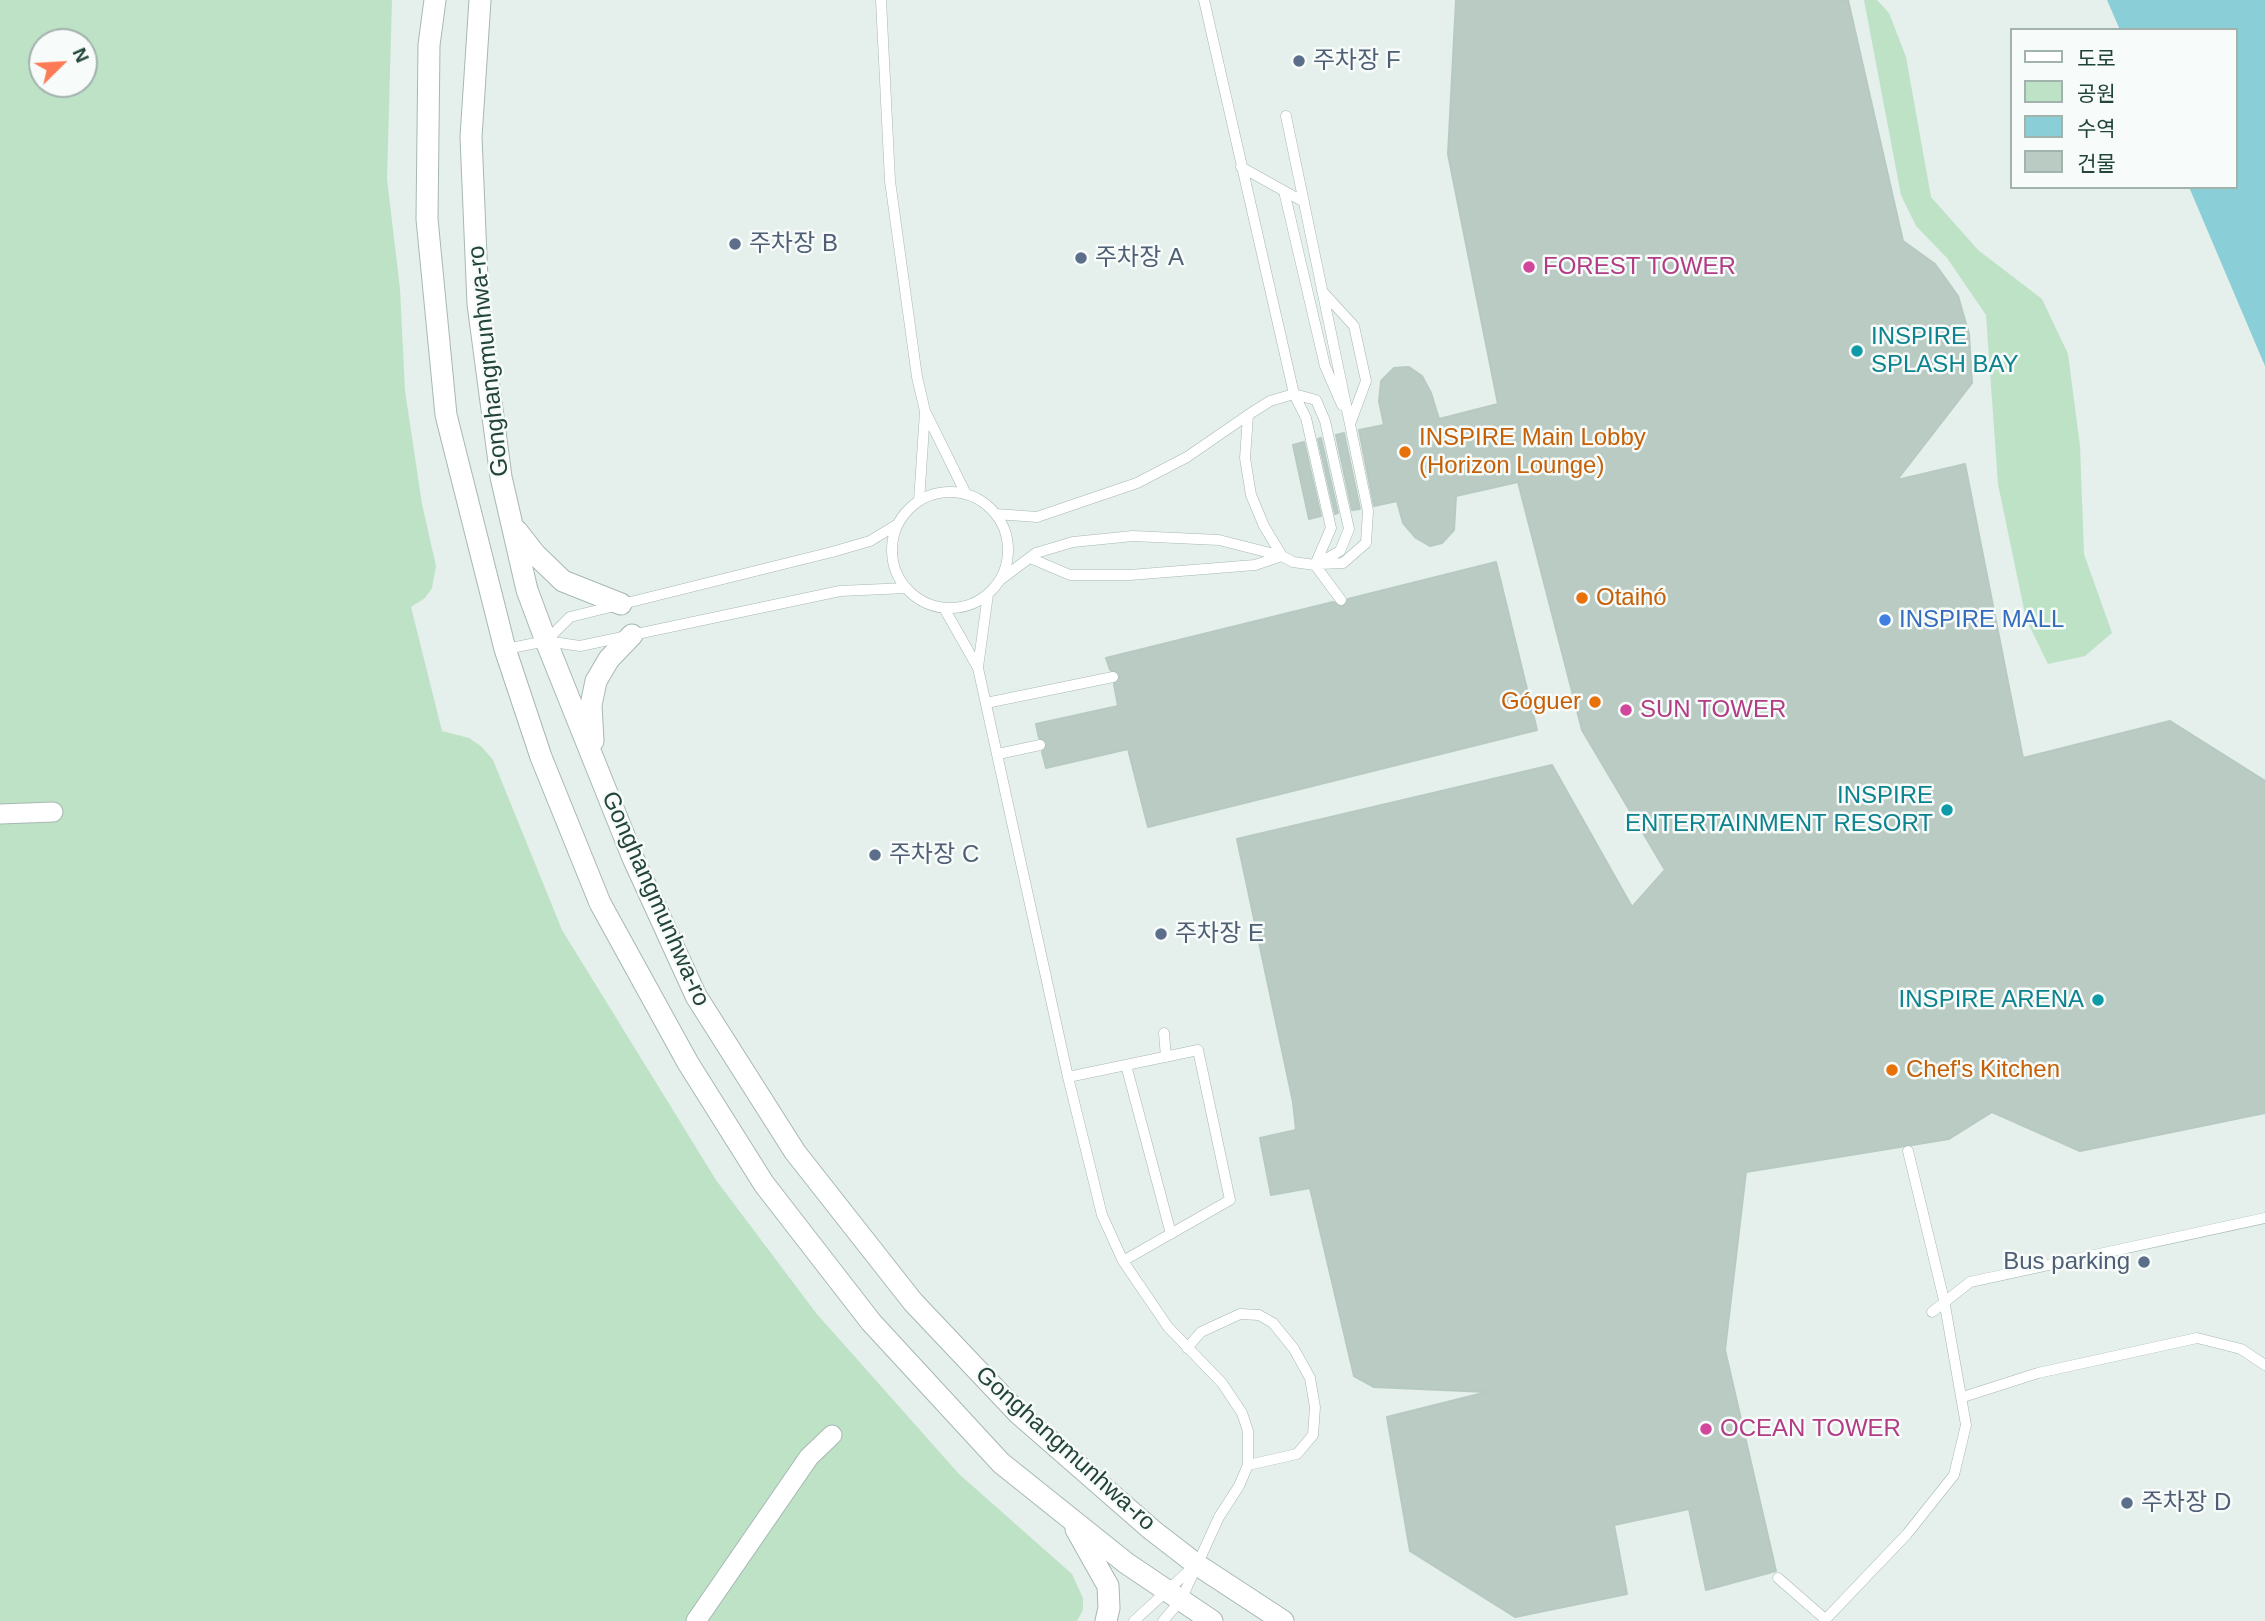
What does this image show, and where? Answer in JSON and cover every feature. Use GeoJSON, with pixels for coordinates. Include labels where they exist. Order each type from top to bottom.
{"type":"FeatureCollection","features":[{"type":"Feature","properties":{"kind":"street","name":"Gonghangmunhwa-ro"},"geometry":{"type":"LineString","coordinates":[[435,0],[429,45],[427,219],[446,415],[505,649],[541,757],[600,903],[688,1063],[764,1184],[871,1322],[1001,1463],[1126,1563],[1212,1621]]}},
{"type":"Feature","properties":{"kind":"street","name":"Gonghangmunhwa-ro"},"geometry":{"type":"LineString","coordinates":[[480,0],[471,137],[478,304],[500,477],[527,590],[546,641],[633,858],[696,996],[795,1152],[913,1302],[1018,1413],[1196,1564],[1283,1621]]}},
{"type":"Feature","properties":{"kind":"street"},"geometry":{"type":"LineString","coordinates":[[511,522],[535,554],[563,581],[621,604]]}},
{"type":"Feature","properties":{"kind":"street"},"geometry":{"type":"LineString","coordinates":[[594,761],[591,705],[596,681],[609,659],[632,635]]}},
{"type":"Feature","properties":{"kind":"street"},"geometry":{"type":"LineString","coordinates":[[0,814],[53,812]]}},
{"type":"Feature","properties":{"kind":"street"},"geometry":{"type":"LineString","coordinates":[[696,1621],[809,1457],[832,1435]]}},
{"type":"Feature","properties":{"kind":"street"},"geometry":{"type":"LineString","coordinates":[[1070,1518],[1108,1586],[1110,1608],[1106,1621]]}},
{"type":"Feature","properties":{"kind":"lane"},"geometry":{"type":"LineString","coordinates":[[881,0],[890,181],[917,377],[925,411],[966,494]]}},
{"type":"Feature","properties":{"kind":"lane"},"geometry":{"type":"LineString","coordinates":[[1204,0],[1294,394],[1306,418],[1331,528],[1315,565]]}},
{"type":"Feature","properties":{"kind":"lane"},"geometry":{"type":"LineString","coordinates":[[898,524],[892,558],[906,588],[924,601],[944,608],[975,603],[1030,558],[1073,542],[1133,536],[1219,540],[1282,555],[1293,562],[1315,565],[1343,562],[1366,542],[1368,511],[1286,116]]}},
{"type":"Feature","properties":{"kind":"lane"},"geometry":{"type":"LineString","coordinates":[[1241,167],[1304,202]]}},
{"type":"Feature","properties":{"kind":"lane"},"geometry":{"type":"LineString","coordinates":[[1284,191],[1325,366],[1350,424]]}},
{"type":"Feature","properties":{"kind":"lane"},"geometry":{"type":"LineString","coordinates":[[1322,291],[1354,326],[1366,380],[1350,424]]}},
{"type":"Feature","properties":{"kind":"lane"},"geometry":{"type":"LineString","coordinates":[[996,514],[1037,517],[1138,483],[1187,457],[1270,401],[1294,394],[1316,400],[1325,421],[1349,529],[1340,551],[1315,565]]}},
{"type":"Feature","properties":{"kind":"lane"},"geometry":{"type":"LineString","coordinates":[[919,500],[925,411]]}},
{"type":"Feature","properties":{"kind":"lane"},"geometry":{"type":"LineString","coordinates":[[1248,415],[1245,458],[1251,495],[1264,526],[1282,555]]}},
{"type":"Feature","properties":{"kind":"lane"},"geometry":{"type":"LineString","coordinates":[[546,641],[569,617],[870,541],[898,524],[919,500],[950,491],[966,494],[983,502],[996,514],[1005,530],[1007,564],[1000,580]]}},
{"type":"Feature","properties":{"kind":"lane"},"geometry":{"type":"LineString","coordinates":[[1030,558],[1070,575],[1130,575],[1255,565],[1282,555]]}},
{"type":"Feature","properties":{"kind":"lane"},"geometry":{"type":"LineString","coordinates":[[1315,565],[1341,600]]}},
{"type":"Feature","properties":{"kind":"lane"},"geometry":{"type":"LineString","coordinates":[[505,649],[546,641],[580,646],[840,591],[906,588]]}},
{"type":"Feature","properties":{"kind":"lane"},"geometry":{"type":"LineString","coordinates":[[978,668],[988,594]]}},
{"type":"Feature","properties":{"kind":"lane"},"geometry":{"type":"LineString","coordinates":[[944,608],[978,668],[1068,1077],[1102,1216],[1124,1261],[1168,1327],[1222,1383],[1242,1413],[1248,1431],[1248,1465],[1196,1564],[1174,1594],[1163,1621]]}},
{"type":"Feature","properties":{"kind":"lane"},"geometry":{"type":"LineString","coordinates":[[986,703],[1113,677]]}},
{"type":"Feature","properties":{"kind":"lane"},"geometry":{"type":"LineString","coordinates":[[998,754],[1040,745]]}},
{"type":"Feature","properties":{"kind":"lane"},"geometry":{"type":"LineString","coordinates":[[1164,1033],[1166,1057]]}},
{"type":"Feature","properties":{"kind":"lane"},"geometry":{"type":"LineString","coordinates":[[1068,1077],[1198,1051],[1230,1200],[1124,1261]]}},
{"type":"Feature","properties":{"kind":"lane"},"geometry":{"type":"LineString","coordinates":[[1126,1065],[1171,1234]]}},
{"type":"Feature","properties":{"kind":"lane"},"geometry":{"type":"LineString","coordinates":[[1778,1578],[1824,1620],[1907,1534],[1954,1475],[1966,1425],[1963,1397],[1944,1300],[1908,1151]]}},
{"type":"Feature","properties":{"kind":"lane"},"geometry":{"type":"LineString","coordinates":[[1932,1312],[1970,1282],[2265,1218]]}},
{"type":"Feature","properties":{"kind":"lane"},"geometry":{"type":"LineString","coordinates":[[1186,1348],[1201,1332],[1230,1318],[1240,1314],[1259,1315],[1273,1323],[1294,1349],[1310,1378],[1315,1407],[1313,1435],[1297,1454],[1248,1465]]}},
{"type":"Feature","properties":{"kind":"lane"},"geometry":{"type":"LineString","coordinates":[[1963,1397],[2038,1373],[2197,1338],[2241,1349],[2265,1365]]}},
{"type":"Feature","properties":{"kind":"lane"},"geometry":{"type":"LineString","coordinates":[[1135,1621],[1174,1594],[1196,1564]]}},
{"type":"Feature","properties":{"kind":"green space"},"geometry":{"type":"Polygon","coordinates":[[[0,0],[392,0],[387,179],[400,289],[405,391],[422,504],[436,566],[432,588],[425,598],[411,607],[442,731],[469,738],[482,747],[493,760],[562,930],[716,1180],[816,1313],[959,1474],[1072,1574],[1083,1598],[1083,1610],[1077,1621],[0,1621],[0,0]]]}},
{"type":"Feature","properties":{"kind":"green space"},"geometry":{"type":"Polygon","coordinates":[[[1864,0],[1877,0],[1889,13],[1906,57],[1931,197],[1978,250],[2042,299],[2068,354],[2080,446],[2084,554],[2112,633],[2085,656],[2048,664],[2026,619],[1998,484],[1986,315],[1947,258],[1916,226],[1901,195],[1864,0]]]}},
{"type":"Feature","properties":{"kind":"water"},"geometry":{"type":"Polygon","coordinates":[[[2107,0],[2265,0],[2265,366],[2190,189],[2237,189],[2237,28],[2119,28],[2107,0]]]}},
{"type":"Feature","properties":{"kind":"building","name":"INSPIRE ENTERTAINMENT RESORT"},"geometry":{"type":"Polygon","coordinates":[[[1456,0],[1848,0],[1903,241],[1935,264],[1958,296],[1969,334],[1972,383],[1897,480],[1965,464],[2023,758],[2170,721],[2265,781],[2265,1113],[2080,1151],[1992,1112],[1949,1139],[1746,1172],[1725,1350],[1776,1571],[1706,1590],[1689,1509],[1614,1525],[1627,1594],[1515,1617],[1410,1551],[1387,1417],[1487,1392],[1374,1387],[1354,1376],[1310,1188],[1271,1195],[1260,1138],[1296,1130],[1293,1102],[1237,839],[1552,765],[1632,907],[1665,870],[1582,730],[1518,482],[1456,496],[1454,530],[1442,543],[1430,546],[1416,538],[1403,523],[1397,501],[1374,506],[1359,430],[1384,425],[1379,401],[1381,381],[1394,368],[1409,367],[1422,376],[1431,393],[1439,419],[1498,404],[1448,154],[1456,0]]]}},
{"type":"Feature","properties":{"kind":"building"},"geometry":{"type":"Polygon","coordinates":[[[1344,433],[1360,509],[1352,510],[1336,435],[1344,433]]]}},
{"type":"Feature","properties":{"kind":"building"},"geometry":{"type":"Polygon","coordinates":[[[1321,438],[1338,513],[1335,514],[1318,439],[1321,438]]]}},
{"type":"Feature","properties":{"kind":"building"},"geometry":{"type":"Polygon","coordinates":[[[1304,442],[1321,516],[1309,519],[1293,445],[1304,442]]]}},
{"type":"Feature","properties":{"kind":"building"},"geometry":{"type":"Polygon","coordinates":[[[1496,562],[1537,730],[1148,827],[1128,749],[1046,768],[1042,752],[1047,743],[1039,738],[1036,724],[1118,706],[1114,684],[1120,675],[1110,670],[1106,658],[1333,602],[1343,607],[1348,599],[1496,562]]]}},
{"type":"Feature","properties":{"kind":"place","name":"주차장 F"},"geometry":{"type":"Point","coordinates":[1299,61]}},
{"type":"Feature","properties":{"kind":"place","name":"주차장 B"},"geometry":{"type":"Point","coordinates":[735,244]}},
{"type":"Feature","properties":{"kind":"place","name":"주차장 A"},"geometry":{"type":"Point","coordinates":[1081,258]}},
{"type":"Feature","properties":{"kind":"place","name":"FOREST TOWER"},"geometry":{"type":"Point","coordinates":[1529,267]}},
{"type":"Feature","properties":{"kind":"place","name":"INSPIRE SPLASH BAY"},"geometry":{"type":"Point","coordinates":[1857,351]}},
{"type":"Feature","properties":{"kind":"place","name":"INSPIRE Main Lobby (Horizon Lounge)"},"geometry":{"type":"Point","coordinates":[1405,452]}},
{"type":"Feature","properties":{"kind":"place","name":"Otaihó"},"geometry":{"type":"Point","coordinates":[1582,598]}},
{"type":"Feature","properties":{"kind":"place","name":"INSPIRE MALL"},"geometry":{"type":"Point","coordinates":[1885,620]}},
{"type":"Feature","properties":{"kind":"place","name":"Góguer"},"geometry":{"type":"Point","coordinates":[1595,702]}},
{"type":"Feature","properties":{"kind":"place","name":"SUN TOWER"},"geometry":{"type":"Point","coordinates":[1626,710]}},
{"type":"Feature","properties":{"kind":"place","name":"INSPIRE ENTERTAINMENT RESORT"},"geometry":{"type":"Point","coordinates":[1947,810]}},
{"type":"Feature","properties":{"kind":"place","name":"주차장 C"},"geometry":{"type":"Point","coordinates":[875,855]}},
{"type":"Feature","properties":{"kind":"place","name":"주차장 E"},"geometry":{"type":"Point","coordinates":[1161,934]}},
{"type":"Feature","properties":{"kind":"place","name":"INSPIRE ARENA"},"geometry":{"type":"Point","coordinates":[2098,1000]}},
{"type":"Feature","properties":{"kind":"place","name":"Chef's Kitchen"},"geometry":{"type":"Point","coordinates":[1892,1070]}},
{"type":"Feature","properties":{"kind":"place","name":"Bus parking"},"geometry":{"type":"Point","coordinates":[2144,1262]}},
{"type":"Feature","properties":{"kind":"place","name":"OCEAN TOWER"},"geometry":{"type":"Point","coordinates":[1706,1429]}},
{"type":"Feature","properties":{"kind":"place","name":"주차장 D"},"geometry":{"type":"Point","coordinates":[2127,1503]}}]}
